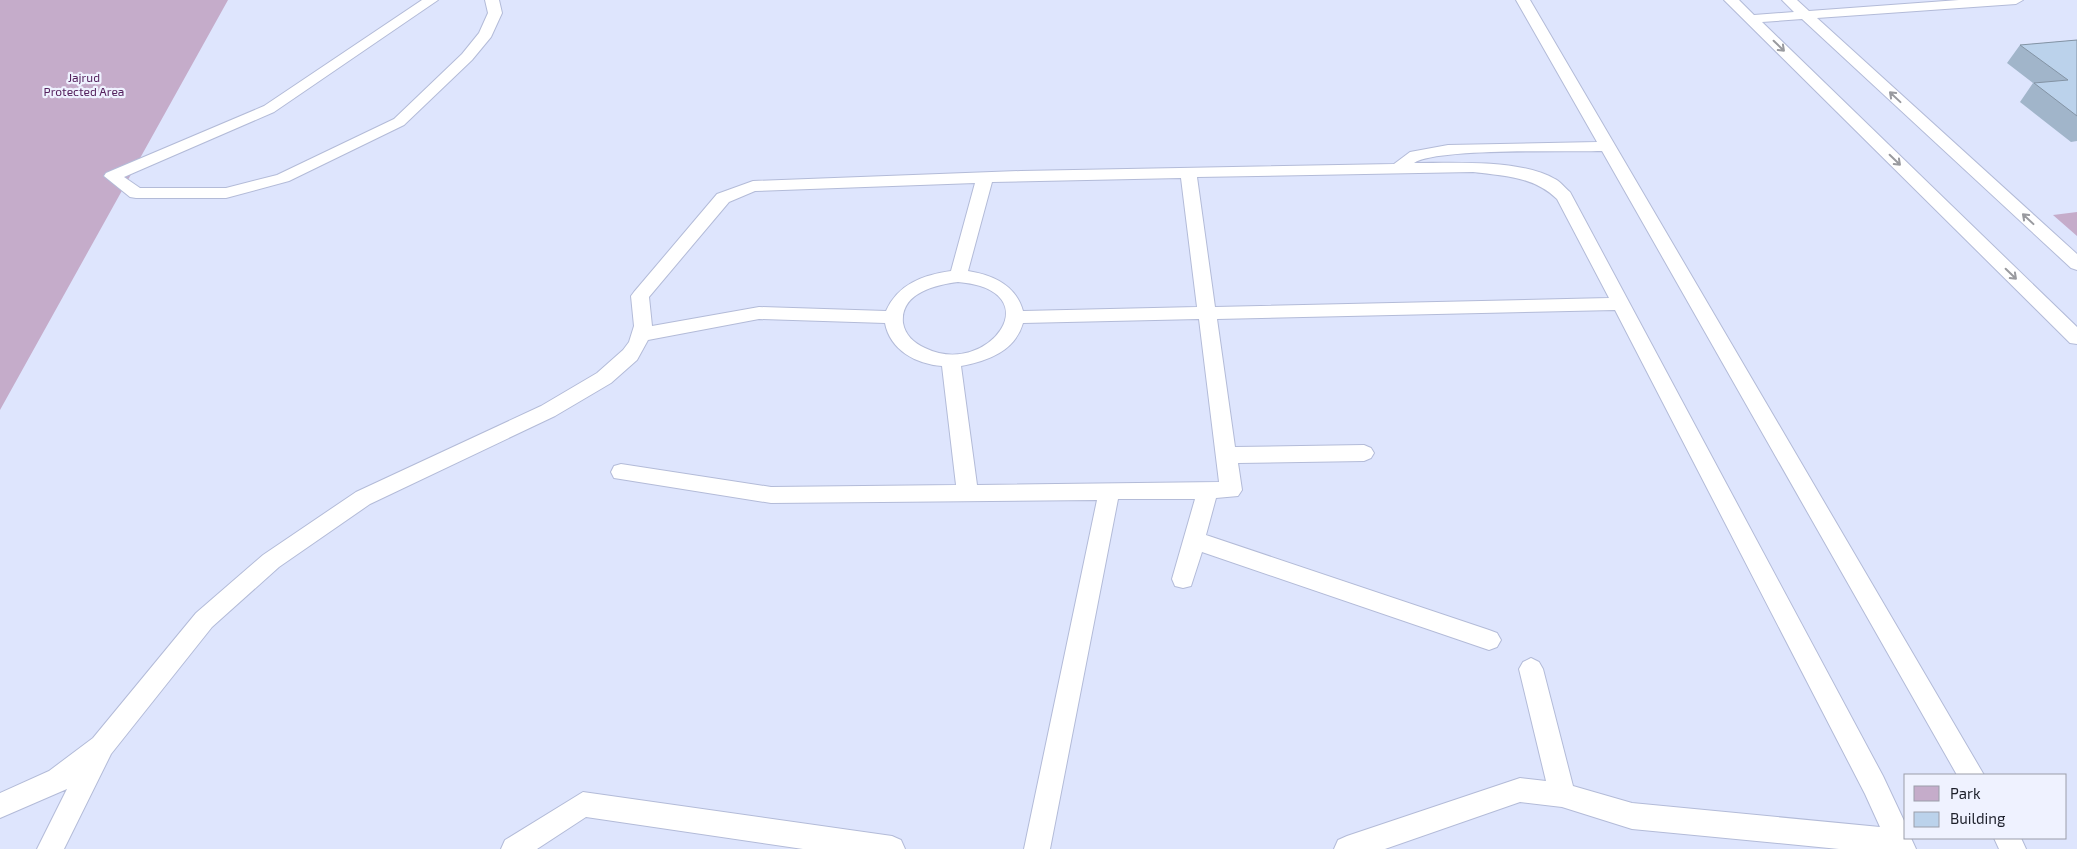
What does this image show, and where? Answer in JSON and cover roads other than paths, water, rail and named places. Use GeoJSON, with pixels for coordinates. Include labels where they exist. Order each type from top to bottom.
{"type":"FeatureCollection","features":[{"type":"Feature","properties":{"kind":"lane"},"geometry":{"type":"LineString","coordinates":[[431,0],[269,109],[112,176],[136,193],[226,193],[283,178],[399,122],[466,57],[486,34],[495,13],[492,0]]}},
{"type":"Feature","properties":{"kind":"lane"},"geometry":{"type":"LineString","coordinates":[[1523,0],[1970,774]]}},
{"type":"Feature","properties":{"kind":"lane"},"geometry":{"type":"LineString","coordinates":[[1731,0],[2077,338]]}},
{"type":"Feature","properties":{"kind":"lane"},"geometry":{"type":"LineString","coordinates":[[1789,0],[2077,264]]}},
{"type":"Feature","properties":{"kind":"lane"},"geometry":{"type":"LineString","coordinates":[[1750,19],[2016,0]]}},
{"type":"Feature","properties":{"kind":"lane"},"geometry":{"type":"LineString","coordinates":[[1398,168],[1416,156],[1448,150],[1608,146]]}},
{"type":"Feature","properties":{"kind":"lane"},"geometry":{"type":"LineString","coordinates":[[50,849],[102,746],[204,620],[271,561],[363,498],[548,411],[604,378],[630,355],[640,335],[643,326],[640,296],[722,198],[730,194],[742,189],[764,186],[1188,172],[1472,167],[1523,174],[1550,183],[1564,196],[1874,786],[1902,845]]}},
{"type":"Feature","properties":{"kind":"lane"},"geometry":{"type":"LineString","coordinates":[[621,472],[771,495],[1231,490],[1188,172]]}},
{"type":"Feature","properties":{"kind":"lane"},"geometry":{"type":"LineString","coordinates":[[958,276],[985,178]]}},
{"type":"Feature","properties":{"kind":"lane"},"geometry":{"type":"LineString","coordinates":[[958,276],[977,278],[993,284],[1006,293],[1014,304],[1016,317],[1013,330],[1004,342],[990,352],[971,358],[951,360],[932,358],[908,347],[902,342],[895,330],[893,316],[898,304],[908,292],[931,280],[958,276]]}},
{"type":"Feature","properties":{"kind":"lane"},"geometry":{"type":"LineString","coordinates":[[1016,317],[1621,304]]}},
{"type":"Feature","properties":{"kind":"lane"},"geometry":{"type":"LineString","coordinates":[[640,335],[760,313],[893,316]]}},
{"type":"Feature","properties":{"kind":"lane"},"geometry":{"type":"LineString","coordinates":[[951,360],[968,493]]}},
{"type":"Feature","properties":{"kind":"lane"},"geometry":{"type":"LineString","coordinates":[[1226,455],[1364,453]]}},
{"type":"Feature","properties":{"kind":"lane"},"geometry":{"type":"LineString","coordinates":[[1184,579],[1208,491]]}},
{"type":"Feature","properties":{"kind":"lane"},"geometry":{"type":"LineString","coordinates":[[1037,849],[1109,492]]}},
{"type":"Feature","properties":{"kind":"lane"},"geometry":{"type":"LineString","coordinates":[[1194,540],[1489,640]]}},
{"type":"Feature","properties":{"kind":"lane"},"geometry":{"type":"LineString","coordinates":[[1531,669],[1562,795]]}},
{"type":"Feature","properties":{"kind":"lane"},"geometry":{"type":"LineString","coordinates":[[0,806],[58,780],[102,746]]}},
{"type":"Feature","properties":{"kind":"lane"},"geometry":{"type":"LineString","coordinates":[[1348,849],[1520,790],[1562,795],[1632,816],[1902,845]]}},
{"type":"Feature","properties":{"kind":"lane"},"geometry":{"type":"LineString","coordinates":[[514,849],[583,804],[892,849]]}},
{"type":"Feature","properties":{"kind":"park label","name":"Jajrud Protected Area"},"geometry":{"type":"Point","coordinates":[84,84]}}]}
